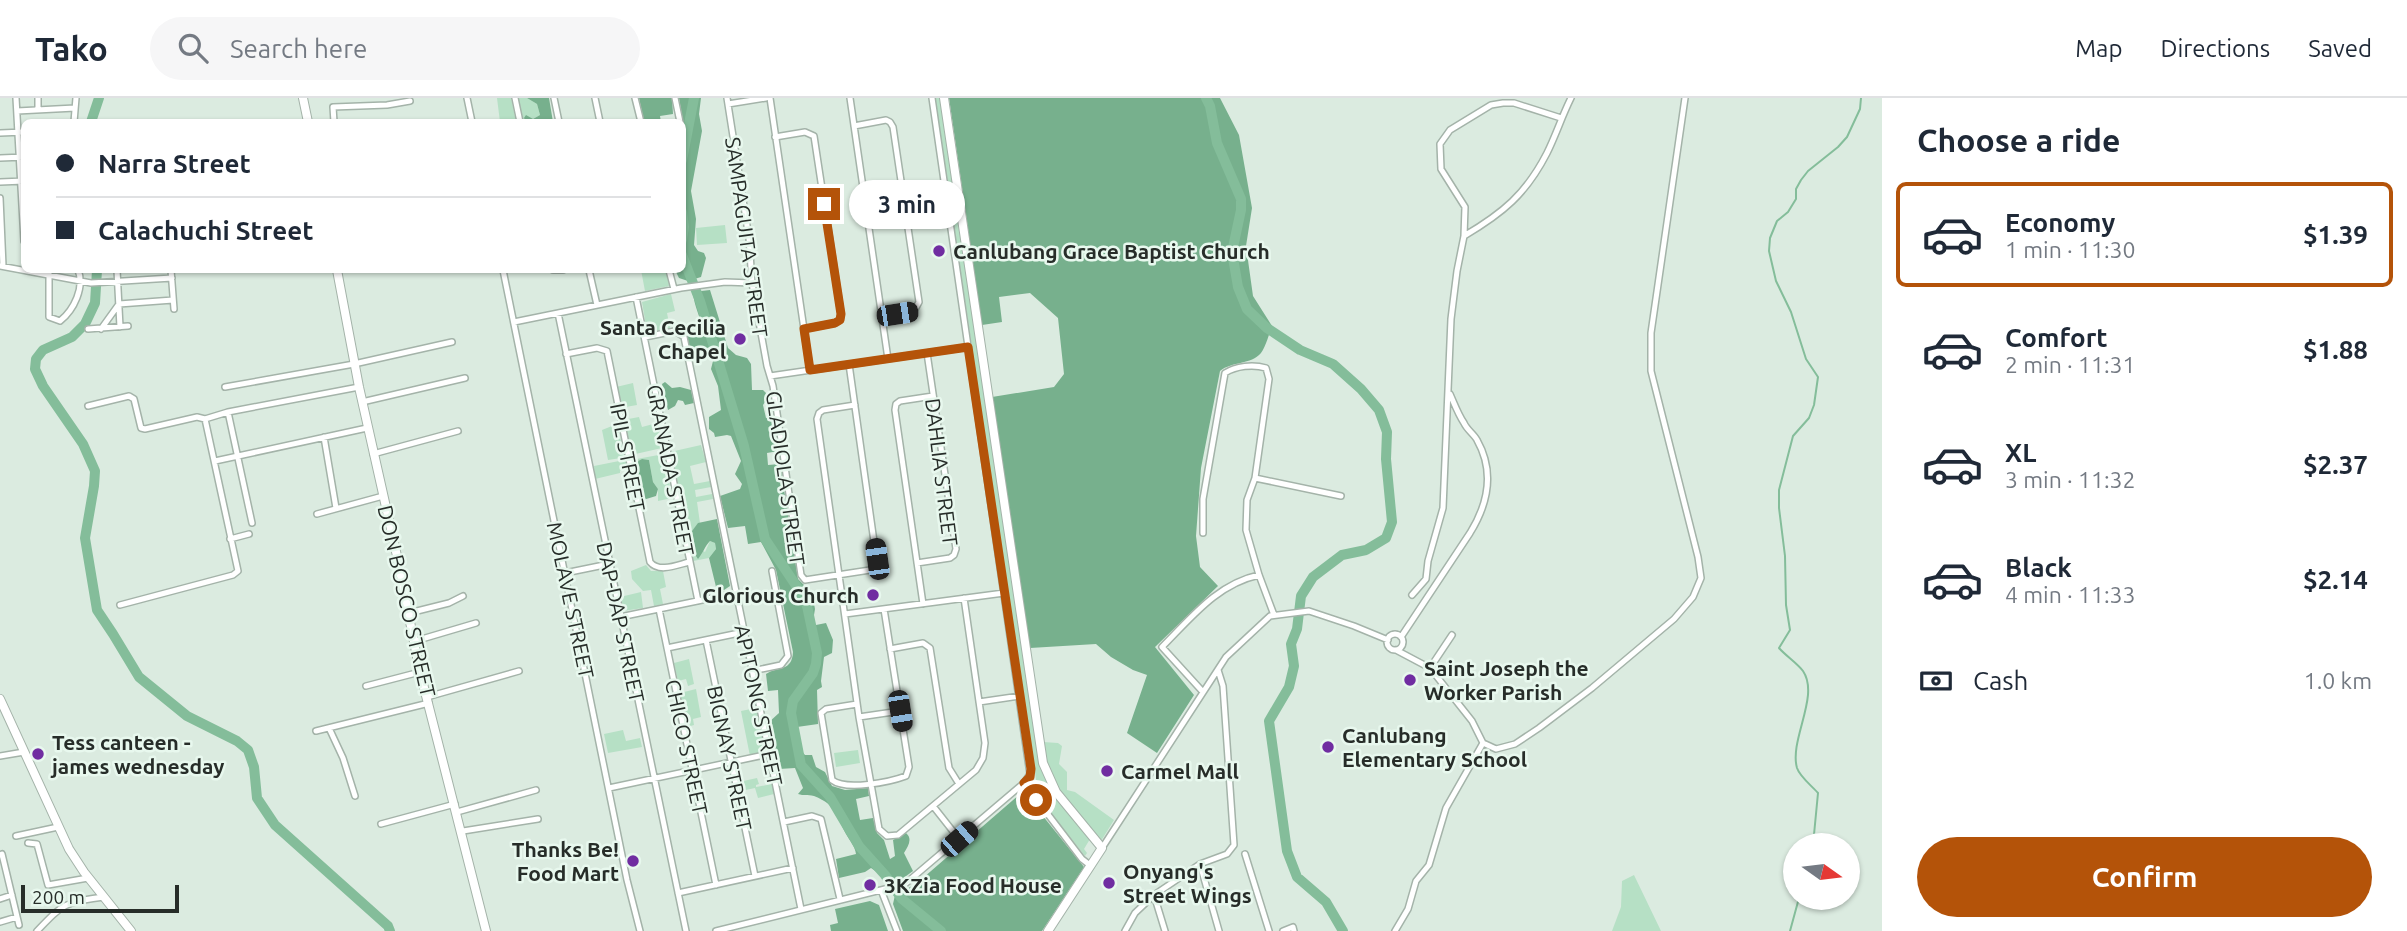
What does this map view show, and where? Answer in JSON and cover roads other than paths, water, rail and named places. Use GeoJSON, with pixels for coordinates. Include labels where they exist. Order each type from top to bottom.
{"type":"FeatureCollection","features":[{"type":"Feature","properties":{"kind":"street"},"geometry":{"type":"LineString","coordinates":[[16,98],[21,128]]}},
{"type":"Feature","properties":{"kind":"street"},"geometry":{"type":"LineString","coordinates":[[38,98],[38,110]]}},
{"type":"Feature","properties":{"kind":"street"},"geometry":{"type":"LineString","coordinates":[[54,98],[54,108]]}},
{"type":"Feature","properties":{"kind":"street"},"geometry":{"type":"LineString","coordinates":[[74,119],[76,98]]}},
{"type":"Feature","properties":{"kind":"street"},"geometry":{"type":"LineString","coordinates":[[303,98],[307,119]]}},
{"type":"Feature","properties":{"kind":"street"},"geometry":{"type":"LineString","coordinates":[[467,98],[471,119]]}},
{"type":"Feature","properties":{"kind":"street"},"geometry":{"type":"LineString","coordinates":[[515,98],[519,119]]}},
{"type":"Feature","properties":{"kind":"street"},"geometry":{"type":"LineString","coordinates":[[554,98],[558,119]]}},
{"type":"Feature","properties":{"kind":"street"},"geometry":{"type":"LineString","coordinates":[[594,98],[599,119]]}},
{"type":"Feature","properties":{"kind":"street"},"geometry":{"type":"LineString","coordinates":[[635,98],[639,119]]}},
{"type":"Feature","properties":{"kind":"street"},"geometry":{"type":"LineString","coordinates":[[675,98],[679,119]]}},
{"type":"Feature","properties":{"kind":"street"},"geometry":{"type":"LineString","coordinates":[[727,101],[768,98],[810,370]]}},
{"type":"Feature","properties":{"kind":"street"},"geometry":{"type":"LineString","coordinates":[[850,98],[888,359]]}},
{"type":"Feature","properties":{"kind":"street"},"geometry":{"type":"LineString","coordinates":[[716,931],[884,890],[914,878],[1024,783],[1031,772],[932,98]]}},
{"type":"Feature","properties":{"kind":"street"},"geometry":{"type":"LineString","coordinates":[[944,98],[1043,762],[1056,792],[1102,848]]}},
{"type":"Feature","properties":{"kind":"street"},"geometry":{"type":"LineString","coordinates":[[1464,236],[1499,215],[1523,192],[1547,152],[1571,98]]}},
{"type":"Feature","properties":{"kind":"street"},"geometry":{"type":"LineString","coordinates":[[1483,744],[1496,749],[1516,744],[1550,720],[1674,619],[1693,597],[1701,578],[1688,515],[1651,371],[1651,333],[1685,98]]}},
{"type":"Feature","properties":{"kind":"street","name":"SAMPAGUITA STREET"},"geometry":{"type":"LineString","coordinates":[[727,101],[750,246],[752,283],[770,376]]}},
{"type":"Feature","properties":{"kind":"street"},"geometry":{"type":"LineString","coordinates":[[334,119],[333,107],[410,102]]}},
{"type":"Feature","properties":{"kind":"street"},"geometry":{"type":"LineString","coordinates":[[1412,595],[1426,579],[1443,508],[1451,319],[1464,236],[1465,206],[1441,169],[1440,144],[1450,130],[1491,104],[1514,103],[1561,118]]}},
{"type":"Feature","properties":{"kind":"street"},"geometry":{"type":"LineString","coordinates":[[17,111],[75,108]]}},
{"type":"Feature","properties":{"kind":"street"},"geometry":{"type":"LineString","coordinates":[[854,126],[886,121],[892,124],[919,302],[917,309],[882,316]]}},
{"type":"Feature","properties":{"kind":"street"},"geometry":{"type":"LineString","coordinates":[[0,133],[21,132]]}},
{"type":"Feature","properties":{"kind":"street"},"geometry":{"type":"LineString","coordinates":[[775,137],[805,132],[814,136],[841,314],[840,320],[835,323],[804,329]]}},
{"type":"Feature","properties":{"kind":"street"},"geometry":{"type":"LineString","coordinates":[[0,158],[21,157]]}},
{"type":"Feature","properties":{"kind":"street"},"geometry":{"type":"LineString","coordinates":[[0,182],[21,181]]}},
{"type":"Feature","properties":{"kind":"street"},"geometry":{"type":"LineString","coordinates":[[0,198],[2,266],[21,269]]}},
{"type":"Feature","properties":{"kind":"street"},"geometry":{"type":"LineString","coordinates":[[79,273],[82,282],[76,298],[63,319],[55,321],[49,317],[49,273],[82,282],[91,283],[172,278]]}},
{"type":"Feature","properties":{"kind":"street"},"geometry":{"type":"LineString","coordinates":[[88,329],[124,326],[119,304],[117,273]]}},
{"type":"Feature","properties":{"kind":"street"},"geometry":{"type":"LineString","coordinates":[[171,273],[174,309]]}},
{"type":"Feature","properties":{"kind":"street","name":"DON BOSCO STREET"},"geometry":{"type":"LineString","coordinates":[[338,273],[367,428],[420,672],[463,831],[486,931]]}},
{"type":"Feature","properties":{"kind":"street","name":"MOLAVE STREET"},"geometry":{"type":"LineString","coordinates":[[504,273],[608,788],[640,931]]}},
{"type":"Feature","properties":{"kind":"street"},"geometry":{"type":"LineString","coordinates":[[590,273],[597,305]]}},
{"type":"Feature","properties":{"kind":"street"},"geometry":{"type":"LineString","coordinates":[[670,273],[678,289]]}},
{"type":"Feature","properties":{"kind":"street"},"geometry":{"type":"LineString","coordinates":[[514,322],[707,284],[752,283]]}},
{"type":"Feature","properties":{"kind":"street","name":"GRANADA STREET"},"geometry":{"type":"LineString","coordinates":[[636,297],[698,601]]}},
{"type":"Feature","properties":{"kind":"street"},"geometry":{"type":"LineString","coordinates":[[119,304],[173,300]]}},
{"type":"Feature","properties":{"kind":"street"},"geometry":{"type":"LineString","coordinates":[[101,329],[119,304]]}},
{"type":"Feature","properties":{"kind":"street","name":"DAP-DAP STREET"},"geometry":{"type":"LineString","coordinates":[[558,313],[686,931]]}},
{"type":"Feature","properties":{"kind":"street","name":"APITONG STREET"},"geometry":{"type":"LineString","coordinates":[[645,337],[676,331],[684,337],[802,909]]}},
{"type":"Feature","properties":{"kind":"street"},"geometry":{"type":"LineString","coordinates":[[225,387],[354,364],[452,342]]}},
{"type":"Feature","properties":{"kind":"street"},"geometry":{"type":"LineString","coordinates":[[770,376],[968,347]]}},
{"type":"Feature","properties":{"kind":"street","name":"IPIL STREET"},"geometry":{"type":"LineString","coordinates":[[566,354],[597,348],[607,351],[650,562],[653,567],[660,568],[689,562]]}},
{"type":"Feature","properties":{"kind":"street","name":"DAHLIA STREET"},"geometry":{"type":"LineString","coordinates":[[918,563],[950,558],[956,549],[927,353]]}},
{"type":"Feature","properties":{"kind":"street"},"geometry":{"type":"LineString","coordinates":[[839,575],[870,570],[877,563],[849,364]]}},
{"type":"Feature","properties":{"kind":"street"},"geometry":{"type":"LineString","coordinates":[[1203,533],[1204,487],[1225,373],[1228,370],[1257,365],[1266,368],[1269,379],[1255,478],[1247,500],[1246,530],[1274,615]]}},
{"type":"Feature","properties":{"kind":"street","name":"GLADIOLA STREET"},"geometry":{"type":"LineString","coordinates":[[770,376],[800,575],[803,579],[839,575]]}},
{"type":"Feature","properties":{"kind":"street"},"geometry":{"type":"LineString","coordinates":[[362,402],[465,378]]}},
{"type":"Feature","properties":{"kind":"street"},"geometry":{"type":"LineString","coordinates":[[88,406],[129,396],[134,399],[141,428],[145,429],[359,387]]}},
{"type":"Feature","properties":{"kind":"street"},"geometry":{"type":"LineString","coordinates":[[1401,637],[1481,516],[1487,500],[1488,475],[1483,454],[1448,391]]}},
{"type":"Feature","properties":{"kind":"street"},"geometry":{"type":"LineString","coordinates":[[923,604],[895,407],[900,401],[933,396]]}},
{"type":"Feature","properties":{"kind":"street"},"geometry":{"type":"LineString","coordinates":[[855,405],[823,410],[817,419],[859,717],[879,828],[882,834],[888,837],[898,835],[959,784],[979,766],[985,753],[964,598]]}},
{"type":"Feature","properties":{"kind":"street"},"geometry":{"type":"LineString","coordinates":[[228,412],[251,523]]}},
{"type":"Feature","properties":{"kind":"street"},"geometry":{"type":"LineString","coordinates":[[120,605],[233,575],[238,571],[205,419]]}},
{"type":"Feature","properties":{"kind":"street"},"geometry":{"type":"LineString","coordinates":[[215,461],[367,428]]}},
{"type":"Feature","properties":{"kind":"street"},"geometry":{"type":"LineString","coordinates":[[373,454],[458,431]]}},
{"type":"Feature","properties":{"kind":"street"},"geometry":{"type":"LineString","coordinates":[[324,437],[336,508]]}},
{"type":"Feature","properties":{"kind":"street"},"geometry":{"type":"LineString","coordinates":[[1255,478],[1341,496]]}},
{"type":"Feature","properties":{"kind":"street"},"geometry":{"type":"LineString","coordinates":[[317,514],[383,496]]}},
{"type":"Feature","properties":{"kind":"street"},"geometry":{"type":"LineString","coordinates":[[230,539],[248,534]]}},
{"type":"Feature","properties":{"kind":"street"},"geometry":{"type":"LineString","coordinates":[[565,573],[609,564]]}},
{"type":"Feature","properties":{"kind":"street"},"geometry":{"type":"LineString","coordinates":[[752,670],[781,665],[788,656],[772,571]]}},
{"type":"Feature","properties":{"kind":"street"},"geometry":{"type":"LineString","coordinates":[[1203,692],[1162,647],[1213,596],[1240,579],[1259,575]]}},
{"type":"Feature","properties":{"kind":"street"},"geometry":{"type":"LineString","coordinates":[[1426,579],[1434,587]]}},
{"type":"Feature","properties":{"kind":"street"},"geometry":{"type":"LineString","coordinates":[[620,617],[736,593]]}},
{"type":"Feature","properties":{"kind":"street"},"geometry":{"type":"LineString","coordinates":[[845,614],[1004,593]]}},
{"type":"Feature","properties":{"kind":"street"},"geometry":{"type":"LineString","coordinates":[[409,613],[449,603],[463,596]]}},
{"type":"Feature","properties":{"kind":"street","name":"CHICO STREET"},"geometry":{"type":"LineString","coordinates":[[659,609],[716,885]]}},
{"type":"Feature","properties":{"kind":"street"},"geometry":{"type":"LineString","coordinates":[[857,704],[826,709],[821,713],[830,776],[835,782],[845,786],[904,778],[908,772],[884,609]]}},
{"type":"Feature","properties":{"kind":"street"},"geometry":{"type":"LineString","coordinates":[[1048,931],[1226,657],[1270,616],[1309,611],[1388,640],[1391,649],[1430,668],[1472,721],[1483,744],[1446,808],[1429,865],[1416,881],[1408,909],[1395,931]]}},
{"type":"Feature","properties":{"kind":"street"},"geometry":{"type":"LineString","coordinates":[[415,641],[476,623]]}},
{"type":"Feature","properties":{"kind":"street"},"geometry":{"type":"LineString","coordinates":[[667,648],[744,632]]}},
{"type":"Feature","properties":{"kind":"street"},"geometry":{"type":"LineString","coordinates":[[1430,668],[1452,635]]}},
{"type":"Feature","properties":{"kind":"street"},"geometry":{"type":"LineString","coordinates":[[1388,640],[1391,636],[1401,637]]}},
{"type":"Feature","properties":{"kind":"street"},"geometry":{"type":"LineString","coordinates":[[1396,650],[1401,648],[1403,643],[1401,637]]}},
{"type":"Feature","properties":{"kind":"street","name":"BIGNAY STREET"},"geometry":{"type":"LineString","coordinates":[[706,640],[755,876]]}},
{"type":"Feature","properties":{"kind":"street"},"geometry":{"type":"LineString","coordinates":[[890,649],[923,643],[929,646],[949,768],[959,784]]}},
{"type":"Feature","properties":{"kind":"street"},"geometry":{"type":"LineString","coordinates":[[1125,931],[1135,913],[1154,895],[1200,864],[1227,854],[1234,845],[1223,686],[1218,670]]}},
{"type":"Feature","properties":{"kind":"street"},"geometry":{"type":"LineString","coordinates":[[316,731],[519,671]]}},
{"type":"Feature","properties":{"kind":"street"},"geometry":{"type":"LineString","coordinates":[[366,686],[420,672]]}},
{"type":"Feature","properties":{"kind":"street"},"geometry":{"type":"LineString","coordinates":[[979,702],[1020,696]]}},
{"type":"Feature","properties":{"kind":"street"},"geometry":{"type":"LineString","coordinates":[[0,699],[58,827],[88,878],[131,931]]}},
{"type":"Feature","properties":{"kind":"street"},"geometry":{"type":"LineString","coordinates":[[859,717],[900,711]]}},
{"type":"Feature","properties":{"kind":"street"},"geometry":{"type":"LineString","coordinates":[[329,728],[355,796]]}},
{"type":"Feature","properties":{"kind":"street"},"geometry":{"type":"LineString","coordinates":[[0,756],[24,752]]}},
{"type":"Feature","properties":{"kind":"street"},"geometry":{"type":"LineString","coordinates":[[608,788],[769,754]]}},
{"type":"Feature","properties":{"kind":"street"},"geometry":{"type":"LineString","coordinates":[[1024,783],[1090,866]]}},
{"type":"Feature","properties":{"kind":"street"},"geometry":{"type":"LineString","coordinates":[[381,824],[536,790]]}},
{"type":"Feature","properties":{"kind":"street"},"geometry":{"type":"LineString","coordinates":[[933,806],[959,839]]}},
{"type":"Feature","properties":{"kind":"street"},"geometry":{"type":"LineString","coordinates":[[784,822],[812,816],[821,819],[840,899]]}},
{"type":"Feature","properties":{"kind":"street"},"geometry":{"type":"LineString","coordinates":[[463,831],[538,819]]}},
{"type":"Feature","properties":{"kind":"street"},"geometry":{"type":"LineString","coordinates":[[16,836],[58,827]]}},
{"type":"Feature","properties":{"kind":"street"},"geometry":{"type":"LineString","coordinates":[[28,844],[37,844],[48,885],[88,878]]}},
{"type":"Feature","properties":{"kind":"street"},"geometry":{"type":"LineString","coordinates":[[1245,854],[1269,931]]}},
{"type":"Feature","properties":{"kind":"street"},"geometry":{"type":"LineString","coordinates":[[0,855],[19,925]]}},
{"type":"Feature","properties":{"kind":"street"},"geometry":{"type":"LineString","coordinates":[[1200,864],[1219,931]]}},
{"type":"Feature","properties":{"kind":"street"},"geometry":{"type":"LineString","coordinates":[[678,893],[793,868]]}},
{"type":"Feature","properties":{"kind":"street"},"geometry":{"type":"LineString","coordinates":[[0,877],[7,875]]}},
{"type":"Feature","properties":{"kind":"street"},"geometry":{"type":"LineString","coordinates":[[884,890],[896,930]]}},
{"type":"Feature","properties":{"kind":"street"},"geometry":{"type":"LineString","coordinates":[[0,899],[12,895]]}},
{"type":"Feature","properties":{"kind":"street"},"geometry":{"type":"LineString","coordinates":[[1154,895],[1165,931]]}},
{"type":"Feature","properties":{"kind":"street"},"geometry":{"type":"LineString","coordinates":[[37,931],[62,906],[104,897]]}},
{"type":"Feature","properties":{"kind":"street"},"geometry":{"type":"LineString","coordinates":[[0,922],[17,917]]}},
{"type":"Feature","properties":{"kind":"street"},"geometry":{"type":"LineString","coordinates":[[1283,931],[1293,928],[1294,931]]}},
{"type":"Feature","properties":{"kind":"waterway"},"geometry":{"type":"LineString","coordinates":[[92,119],[99,98]]}},
{"type":"Feature","properties":{"kind":"waterway"},"geometry":{"type":"LineString","coordinates":[[686,139],[694,98]]}},
{"type":"Feature","properties":{"kind":"waterway"},"geometry":{"type":"LineString","coordinates":[[1206,98],[1217,143],[1241,199],[1232,252],[1238,287],[1247,309],[1267,328],[1300,350],[1333,364],[1361,389],[1379,410],[1387,432],[1386,459],[1392,522],[1386,538],[1366,550],[1342,555],[1313,577],[1301,596],[1297,629],[1291,644],[1294,666],[1289,687],[1269,721],[1287,851],[1297,877],[1326,902],[1343,931]]}},
{"type":"Feature","properties":{"kind":"waterway"},"geometry":{"type":"LineString","coordinates":[[1814,833],[1818,793],[1803,778],[1797,768],[1796,757],[1808,693],[1807,681],[1801,668],[1779,648],[1790,630],[1779,490],[1793,436],[1809,418],[1814,405],[1818,377],[1806,359],[1791,312],[1776,281],[1769,251],[1770,238],[1777,221],[1788,212],[1796,199],[1796,189],[1801,180],[1847,137],[1860,109],[1861,98]]}},
{"type":"Feature","properties":{"kind":"waterway"},"geometry":{"type":"LineString","coordinates":[[686,265],[700,301],[744,446],[765,539],[807,606],[817,653],[816,664],[813,673],[793,701],[791,713],[801,765],[830,797],[859,846],[902,899],[941,931]]}},
{"type":"Feature","properties":{"kind":"waterway"},"geometry":{"type":"LineString","coordinates":[[97,273],[95,303],[85,324],[72,337],[43,350],[36,359],[35,369],[43,386],[83,444],[95,471],[85,538],[97,610],[139,677],[187,716],[237,741],[248,750],[254,767],[257,798],[275,825],[388,926],[390,931]]}},
{"type":"Feature","properties":{"kind":"waterway"},"geometry":{"type":"LineString","coordinates":[[1790,931],[1796,910]]}},
{"type":"Feature","properties":{"kind":"place","name":"Canlubang Grace Baptist Church"},"geometry":{"type":"Point","coordinates":[939,251]}},
{"type":"Feature","properties":{"kind":"place","name":"Santa Cecilia Chapel"},"geometry":{"type":"Point","coordinates":[740,339]}},
{"type":"Feature","properties":{"kind":"place","name":"Glorious Church"},"geometry":{"type":"Point","coordinates":[873,595]}},
{"type":"Feature","properties":{"kind":"place","name":"Saint Joseph the Worker Parish"},"geometry":{"type":"Point","coordinates":[1410,680]}},
{"type":"Feature","properties":{"kind":"place","name":"Canlubang Elementary School"},"geometry":{"type":"Point","coordinates":[1328,747]}},
{"type":"Feature","properties":{"kind":"place","name":"Tess canteen - james wednesday"},"geometry":{"type":"Point","coordinates":[38,754]}},
{"type":"Feature","properties":{"kind":"place","name":"Carmel Mall"},"geometry":{"type":"Point","coordinates":[1107,771]}},
{"type":"Feature","properties":{"kind":"place","name":"Thanks Be! Food Mart"},"geometry":{"type":"Point","coordinates":[633,861]}},
{"type":"Feature","properties":{"kind":"place","name":"Onyang's Street Wings"},"geometry":{"type":"Point","coordinates":[1109,883]}},
{"type":"Feature","properties":{"kind":"place","name":"3KZia Food House"},"geometry":{"type":"Point","coordinates":[870,885]}}]}
